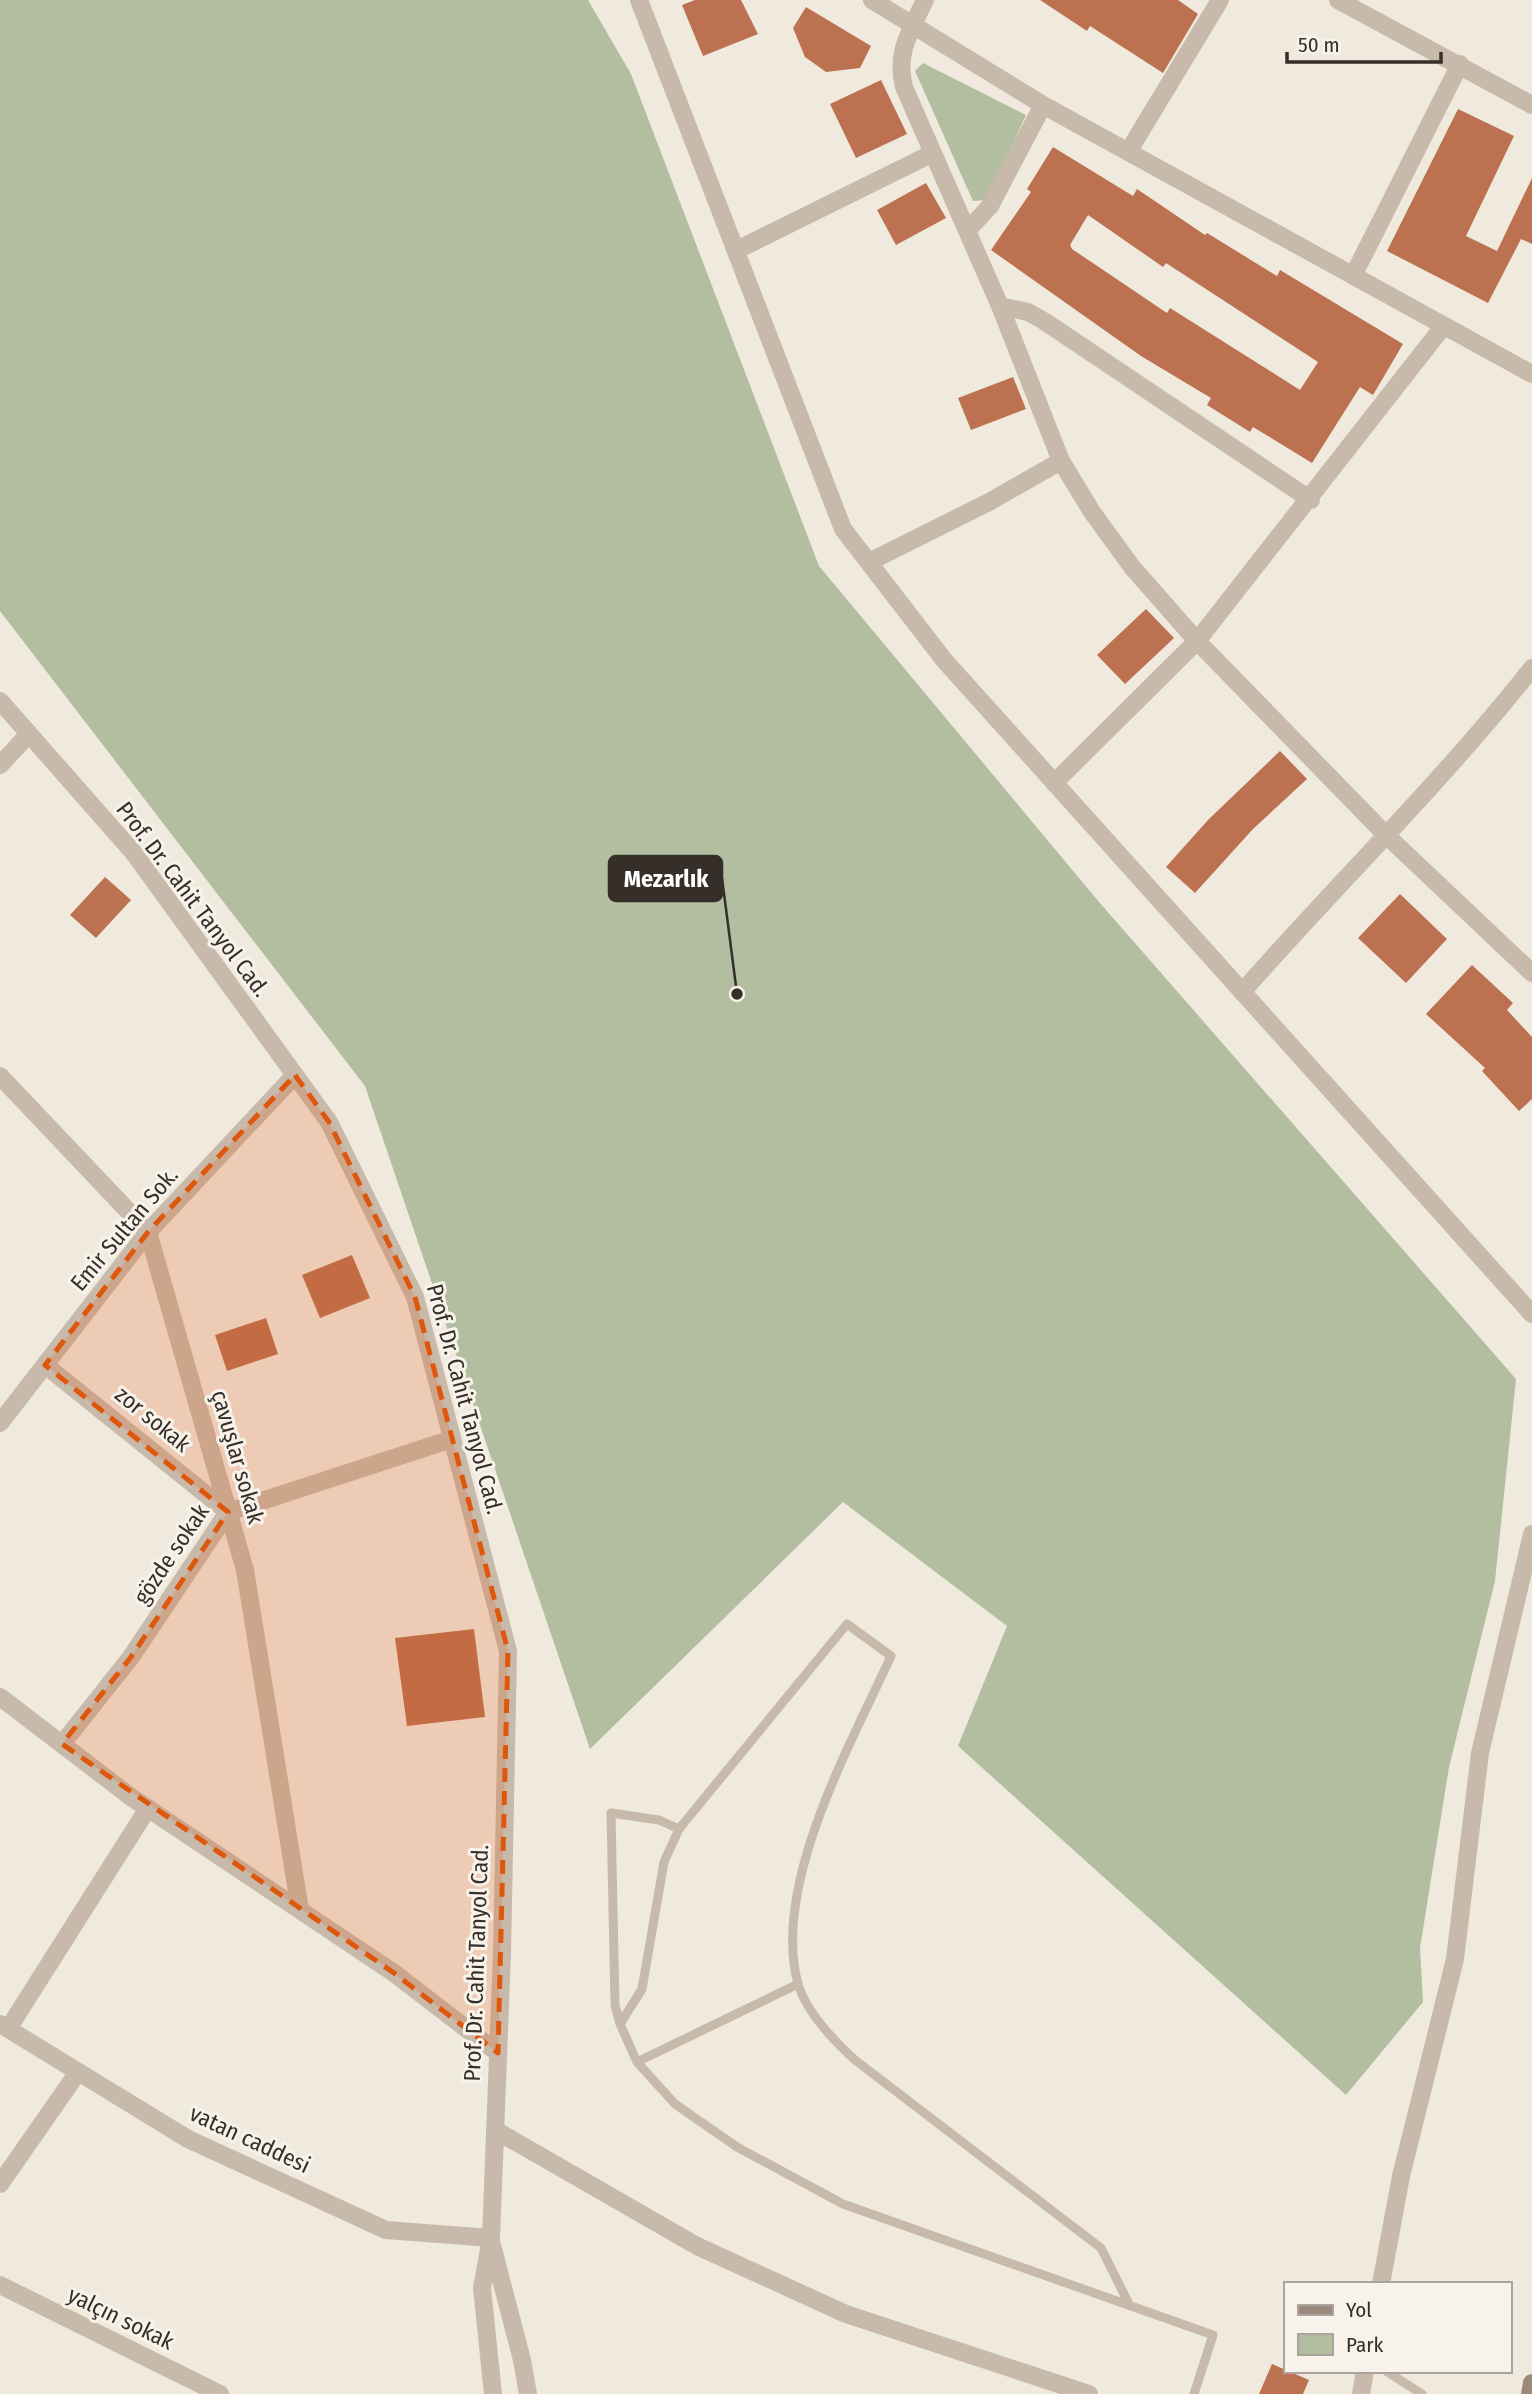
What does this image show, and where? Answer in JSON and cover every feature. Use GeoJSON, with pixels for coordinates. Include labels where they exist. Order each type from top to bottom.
{"type":"FeatureCollection","features":[{"type":"Feature","properties":{"kind":"main road"},"geometry":{"type":"LineString","coordinates":[[1530,2394],[1532,2383]]}},
{"type":"Feature","properties":{"kind":"street"},"geometry":{"type":"LineString","coordinates":[[639,0],[843,529],[944,660],[1532,1314]]}},
{"type":"Feature","properties":{"kind":"street"},"geometry":{"type":"LineString","coordinates":[[872,0],[1043,105],[1443,328],[1532,374]]}},
{"type":"Feature","properties":{"kind":"street"},"geometry":{"type":"LineString","coordinates":[[925,0],[901,54],[899,69],[904,88],[1000,306],[1060,461],[1092,512],[1132,567],[1198,641],[1387,835],[1532,973]]}},
{"type":"Feature","properties":{"kind":"street"},"geometry":{"type":"LineString","coordinates":[[1128,152],[1220,0]]}},
{"type":"Feature","properties":{"kind":"street"},"geometry":{"type":"LineString","coordinates":[[1338,0],[1532,105]]}},
{"type":"Feature","properties":{"kind":"street"},"geometry":{"type":"LineString","coordinates":[[1353,276],[1460,64]]}},
{"type":"Feature","properties":{"kind":"street"},"geometry":{"type":"LineString","coordinates":[[967,231],[990,206],[1043,105]]}},
{"type":"Feature","properties":{"kind":"street"},"geometry":{"type":"LineString","coordinates":[[737,250],[933,153]]}},
{"type":"Feature","properties":{"kind":"street"},"geometry":{"type":"LineString","coordinates":[[1000,306],[1028,312],[1044,321],[1311,500]]}},
{"type":"Feature","properties":{"kind":"street"},"geometry":{"type":"LineString","coordinates":[[1054,783],[1198,641],[1443,328]]}},
{"type":"Feature","properties":{"kind":"street"},"geometry":{"type":"LineString","coordinates":[[869,562],[989,502],[1060,461]]}},
{"type":"Feature","properties":{"kind":"street"},"geometry":{"type":"LineString","coordinates":[[1242,992],[1318,905],[1387,835],[1530,675]]}},
{"type":"Feature","properties":{"kind":"street","name":"Prof. Dr. Cahit Tanyol Cad."},"geometry":{"type":"LineString","coordinates":[[0,701],[133,852],[329,1122],[415,1297],[508,1651],[491,2238]]}},
{"type":"Feature","properties":{"kind":"street"},"geometry":{"type":"LineString","coordinates":[[0,765],[29,734]]}},
{"type":"Feature","properties":{"kind":"street","name":"Emir Sultan Sok."},"geometry":{"type":"LineString","coordinates":[[4,1410],[45,1365],[148,1232],[295,1075]]}},
{"type":"Feature","properties":{"kind":"street","name":"çavuşlar sokak"},"geometry":{"type":"LineString","coordinates":[[0,1076],[148,1232],[244,1570],[300,1910]]}},
{"type":"Feature","properties":{"kind":"street","name":"zor sokak"},"geometry":{"type":"LineString","coordinates":[[45,1365],[228,1512]]}},
{"type":"Feature","properties":{"kind":"street","name":"gözde sokak"},"geometry":{"type":"LineString","coordinates":[[62,1744],[131,1657],[228,1512],[452,1439]]}},
{"type":"Feature","properties":{"kind":"street"},"geometry":{"type":"LineString","coordinates":[[1381,2282],[1401,2176],[1455,1959],[1479,1753],[1532,1534]]}},
{"type":"Feature","properties":{"kind":"street"},"geometry":{"type":"LineString","coordinates":[[0,1697],[148,1808],[394,1973],[498,2053]]}},
{"type":"Feature","properties":{"kind":"street","name":"vatan caddesi"},"geometry":{"type":"LineString","coordinates":[[148,1808],[78,1918],[4,2026],[188,2139],[386,2230],[491,2238]]}},
{"type":"Feature","properties":{"kind":"street"},"geometry":{"type":"LineString","coordinates":[[0,2184],[78,2072]]}},
{"type":"Feature","properties":{"kind":"street"},"geometry":{"type":"LineString","coordinates":[[495,2130],[697,2246],[846,2314],[1089,2394]]}},
{"type":"Feature","properties":{"kind":"street"},"geometry":{"type":"LineString","coordinates":[[491,2238],[482,2288],[493,2394]]}},
{"type":"Feature","properties":{"kind":"street"},"geometry":{"type":"LineString","coordinates":[[491,2238],[523,2360],[528,2394]]}},
{"type":"Feature","properties":{"kind":"street","name":"yalçın sokak"},"geometry":{"type":"LineString","coordinates":[[0,2285],[220,2394]]}},
{"type":"Feature","properties":{"kind":"street"},"geometry":{"type":"LineString","coordinates":[[1361,2394],[1365,2373]]}},
{"type":"Feature","properties":{"kind":"lane"},"geometry":{"type":"LineString","coordinates":[[620,2024],[642,1989],[664,1862],[679,1829],[847,1624],[891,1656],[825,1800],[802,1874],[795,1920],[799,1984],[827,2032],[855,2060],[1101,2248],[1130,2306]]}},
{"type":"Feature","properties":{"kind":"lane"},"geometry":{"type":"LineString","coordinates":[[679,1829],[659,1820],[611,1813],[615,2005],[620,2024],[638,2062],[675,2104],[737,2147],[843,2204],[1213,2335],[1194,2394]]}},
{"type":"Feature","properties":{"kind":"lane"},"geometry":{"type":"LineString","coordinates":[[638,2062],[799,1984]]}},
{"type":"Feature","properties":{"kind":"lane"},"geometry":{"type":"LineString","coordinates":[[1389,2373],[1422,2394]]}},
{"type":"Feature","properties":{"kind":"highlighted area"},"geometry":{"type":"Polygon","coordinates":[[[295,1075],[329,1122],[415,1297],[508,1651],[498,2053],[394,1973],[62,1744],[131,1657],[228,1512],[45,1365],[148,1232],[295,1075]]]}},
{"type":"Feature","properties":{"kind":"green space"},"geometry":{"type":"Polygon","coordinates":[[[0,0],[588,0],[631,74],[819,566],[1099,902],[1516,1379],[1495,1581],[1449,1767],[1420,1948],[1423,2002],[1346,2095],[958,1746],[1007,1626],[843,1502],[590,1749],[365,1086],[0,611],[0,0]]]}},
{"type":"Feature","properties":{"kind":"green space"},"geometry":{"type":"Polygon","coordinates":[[[923,63],[1026,115],[987,200],[973,201],[915,71],[923,63]]]}},
{"type":"Feature","properties":{"kind":"building"},"geometry":{"type":"Polygon","coordinates":[[[695,0],[741,0],[758,34],[703,56],[682,5],[695,0]]]}},
{"type":"Feature","properties":{"kind":"building"},"geometry":{"type":"Polygon","coordinates":[[[1040,0],[1178,0],[1198,14],[1163,73],[1090,26],[1087,31],[1040,0]]]}},
{"type":"Feature","properties":{"kind":"building"},"geometry":{"type":"Polygon","coordinates":[[[806,7],[871,46],[860,68],[826,72],[805,57],[793,28],[806,7]]]}},
{"type":"Feature","properties":{"kind":"building"},"geometry":{"type":"Polygon","coordinates":[[[881,80],[907,134],[856,158],[830,104],[881,80]]]}},
{"type":"Feature","properties":{"kind":"building"},"geometry":{"type":"Polygon","coordinates":[[[1458,109],[1514,136],[1466,236],[1497,251],[1532,178],[1532,244],[1521,239],[1488,303],[1387,251],[1458,109]]]}},
{"type":"Feature","properties":{"kind":"building"},"geometry":{"type":"Polygon","coordinates":[[[1053,147],[1133,196],[1137,189],[1205,235],[1207,233],[1277,276],[1280,270],[1403,344],[1373,395],[1360,387],[1312,463],[1253,427],[1250,432],[1207,405],[1211,398],[1141,356],[991,250],[1031,192],[1027,189],[1053,147]],[[1088,215],[1070,245],[1072,249],[1167,313],[1170,308],[1300,390],[1318,362],[1166,263],[1163,267],[1088,215]]]}},
{"type":"Feature","properties":{"kind":"building"},"geometry":{"type":"Polygon","coordinates":[[[926,183],[946,218],[896,245],[877,210],[926,183]]]}},
{"type":"Feature","properties":{"kind":"building"},"geometry":{"type":"Polygon","coordinates":[[[1013,377],[1026,409],[971,430],[958,398],[1013,377]]]}},
{"type":"Feature","properties":{"kind":"building"},"geometry":{"type":"Polygon","coordinates":[[[1146,609],[1174,638],[1125,684],[1097,655],[1146,609]]]}},
{"type":"Feature","properties":{"kind":"building"},"geometry":{"type":"Polygon","coordinates":[[[1280,751],[1307,779],[1253,829],[1195,893],[1166,867],[1208,820],[1280,751]]]}},
{"type":"Feature","properties":{"kind":"building"},"geometry":{"type":"Polygon","coordinates":[[[105,877],[131,900],[96,938],[70,915],[105,877]]]}},
{"type":"Feature","properties":{"kind":"building"},"geometry":{"type":"Polygon","coordinates":[[[1400,894],[1447,939],[1406,983],[1358,938],[1400,894]]]}},
{"type":"Feature","properties":{"kind":"building"},"geometry":{"type":"Polygon","coordinates":[[[1472,965],[1513,1003],[1507,1010],[1532,1037],[1532,1099],[1519,1111],[1482,1071],[1485,1068],[1426,1014],[1472,965]]]}},
{"type":"Feature","properties":{"kind":"building"},"geometry":{"type":"Polygon","coordinates":[[[352,1255],[370,1298],[320,1318],[302,1275],[352,1255]]]}},
{"type":"Feature","properties":{"kind":"building"},"geometry":{"type":"Polygon","coordinates":[[[266,1318],[278,1354],[227,1371],[215,1335],[266,1318]]]}},
{"type":"Feature","properties":{"kind":"building"},"geometry":{"type":"Polygon","coordinates":[[[474,1629],[485,1717],[407,1726],[395,1638],[474,1629]]]}},
{"type":"Feature","properties":{"kind":"building"},"geometry":{"type":"Polygon","coordinates":[[[1272,2364],[1284,2369],[1284,2373],[1293,2373],[1309,2380],[1303,2394],[1259,2394],[1272,2364]]]}},
{"type":"Feature","properties":{"kind":"place","name":"Mezarlık"},"geometry":{"type":"Point","coordinates":[737,994]}}]}
